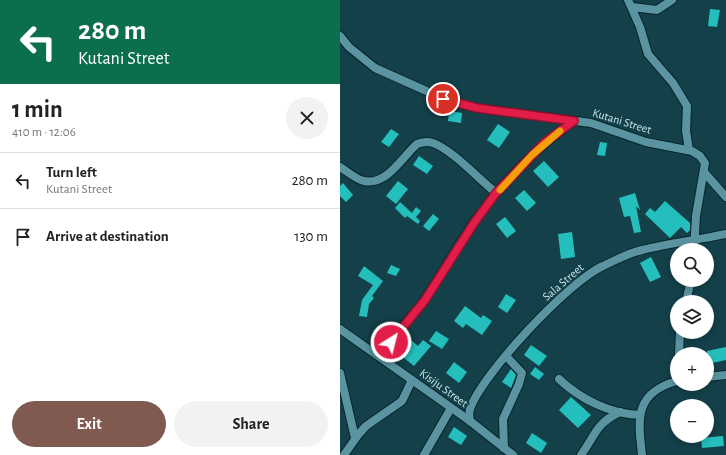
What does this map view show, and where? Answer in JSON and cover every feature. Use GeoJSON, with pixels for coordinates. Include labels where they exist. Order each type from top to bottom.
{"type":"FeatureCollection","features":[{"type":"Feature","properties":{"kind":"street"},"geometry":{"type":"LineString","coordinates":[[630,3],[657,10],[672,0]]}},
{"type":"Feature","properties":{"kind":"street"},"geometry":{"type":"LineString","coordinates":[[630,3],[648,54],[673,83],[688,106],[686,131],[689,150]]}},
{"type":"Feature","properties":{"kind":"street","name":"Kutani Street"},"geometry":{"type":"LineString","coordinates":[[340,36],[349,47],[375,68],[443,99],[477,108],[602,126],[646,142],[689,150],[700,156],[705,163],[696,216],[694,243]]}},
{"type":"Feature","properties":{"kind":"street"},"geometry":{"type":"LineString","coordinates":[[387,362],[387,351],[393,338],[425,300],[474,223],[496,193],[537,150],[574,121]]}},
{"type":"Feature","properties":{"kind":"street"},"geometry":{"type":"LineString","coordinates":[[340,167],[365,182],[377,180],[394,169],[417,144],[431,142],[440,146],[453,156],[496,193]]}},
{"type":"Feature","properties":{"kind":"street"},"geometry":{"type":"LineString","coordinates":[[704,172],[726,197]]}},
{"type":"Feature","properties":{"kind":"street","name":"Sala Street"},"geometry":{"type":"LineString","coordinates":[[470,421],[469,411],[491,373],[576,284],[601,267],[641,250],[726,234]]}},
{"type":"Feature","properties":{"kind":"street","name":"Kisiju Street"},"geometry":{"type":"LineString","coordinates":[[341,332],[387,362],[470,421],[512,455]]}},
{"type":"Feature","properties":{"kind":"street"},"geometry":{"type":"LineString","coordinates":[[504,448],[503,419],[519,384],[522,373],[506,356]]}},
{"type":"Feature","properties":{"kind":"street"},"geometry":{"type":"LineString","coordinates":[[340,373],[355,438]]}},
{"type":"Feature","properties":{"kind":"street"},"geometry":{"type":"LineString","coordinates":[[714,376],[726,375]]}},
{"type":"Feature","properties":{"kind":"street"},"geometry":{"type":"LineString","coordinates":[[344,455],[355,438],[366,426],[402,401],[412,380]]}},
{"type":"Feature","properties":{"kind":"street"},"geometry":{"type":"LineString","coordinates":[[559,380],[580,397],[620,412],[640,415]]}},
{"type":"Feature","properties":{"kind":"street"},"geometry":{"type":"LineString","coordinates":[[642,455],[638,425],[646,399],[670,384]]}},
{"type":"Feature","properties":{"kind":"street"},"geometry":{"type":"LineString","coordinates":[[424,455],[451,408]]}},
{"type":"Feature","properties":{"kind":"street"},"geometry":{"type":"LineString","coordinates":[[581,455],[591,436],[598,428],[610,417],[620,412]]}},
{"type":"Feature","properties":{"kind":"building"},"geometry":{"type":"Polygon","coordinates":[[[710,9],[720,10],[717,27],[708,26],[710,9]]]}},
{"type":"Feature","properties":{"kind":"building"},"geometry":{"type":"Polygon","coordinates":[[[449,111],[462,113],[461,123],[448,121],[449,111]]]}},
{"type":"Feature","properties":{"kind":"building"},"geometry":{"type":"Polygon","coordinates":[[[498,124],[510,132],[499,148],[487,140],[498,124]]]}},
{"type":"Feature","properties":{"kind":"building"},"geometry":{"type":"Polygon","coordinates":[[[391,129],[399,134],[389,147],[381,142],[391,129]]]}},
{"type":"Feature","properties":{"kind":"building"},"geometry":{"type":"Polygon","coordinates":[[[600,142],[607,143],[605,156],[597,155],[600,142]]]}},
{"type":"Feature","properties":{"kind":"building"},"geometry":{"type":"Polygon","coordinates":[[[419,156],[433,166],[427,174],[413,165],[419,156]]]}},
{"type":"Feature","properties":{"kind":"building"},"geometry":{"type":"Polygon","coordinates":[[[544,161],[559,177],[548,187],[533,171],[544,161]]]}},
{"type":"Feature","properties":{"kind":"building"},"geometry":{"type":"Polygon","coordinates":[[[398,181],[408,189],[396,204],[386,196],[398,181]]]}},
{"type":"Feature","properties":{"kind":"building"},"geometry":{"type":"Polygon","coordinates":[[[343,183],[353,195],[346,202],[340,196],[340,186],[343,183]]]}},
{"type":"Feature","properties":{"kind":"building"},"geometry":{"type":"Polygon","coordinates":[[[524,190],[536,203],[527,211],[515,198],[524,190]]]}},
{"type":"Feature","properties":{"kind":"building"},"geometry":{"type":"Polygon","coordinates":[[[635,193],[640,210],[636,206],[641,232],[634,233],[630,216],[624,217],[619,198],[635,193]]]}},
{"type":"Feature","properties":{"kind":"building"},"geometry":{"type":"Polygon","coordinates":[[[665,201],[690,223],[690,230],[687,233],[681,227],[670,238],[645,214],[650,208],[655,212],[665,201]]]}},
{"type":"Feature","properties":{"kind":"building"},"geometry":{"type":"Polygon","coordinates":[[[400,202],[412,213],[416,207],[421,211],[416,217],[420,221],[418,224],[407,216],[405,218],[395,208],[400,202]]]}},
{"type":"Feature","properties":{"kind":"building"},"geometry":{"type":"Polygon","coordinates":[[[433,214],[439,219],[429,231],[423,226],[433,214]]]}},
{"type":"Feature","properties":{"kind":"building"},"geometry":{"type":"Polygon","coordinates":[[[505,217],[516,231],[507,238],[496,224],[505,217]]]}},
{"type":"Feature","properties":{"kind":"building"},"geometry":{"type":"Polygon","coordinates":[[[572,232],[575,257],[561,259],[558,234],[572,232]]]}},
{"type":"Feature","properties":{"kind":"building"},"geometry":{"type":"Polygon","coordinates":[[[651,257],[661,277],[650,282],[640,263],[651,257]]]}},
{"type":"Feature","properties":{"kind":"building"},"geometry":{"type":"Polygon","coordinates":[[[391,265],[400,269],[396,276],[387,273],[391,265]]]}},
{"type":"Feature","properties":{"kind":"building"},"geometry":{"type":"Polygon","coordinates":[[[364,266],[383,281],[372,296],[374,298],[369,304],[367,317],[359,316],[362,300],[373,285],[358,276],[364,266]]]}},
{"type":"Feature","properties":{"kind":"building"},"geometry":{"type":"Polygon","coordinates":[[[506,294],[516,300],[507,313],[498,307],[506,294]]]}},
{"type":"Feature","properties":{"kind":"building"},"geometry":{"type":"Polygon","coordinates":[[[465,306],[481,318],[483,315],[492,321],[482,335],[466,324],[463,328],[454,321],[465,306]]]}},
{"type":"Feature","properties":{"kind":"building"},"geometry":{"type":"Polygon","coordinates":[[[436,331],[449,339],[442,349],[429,341],[436,331]]]}},
{"type":"Feature","properties":{"kind":"building"},"geometry":{"type":"Polygon","coordinates":[[[411,340],[418,346],[423,340],[431,346],[414,366],[399,354],[411,340]]]}},
{"type":"Feature","properties":{"kind":"building"},"geometry":{"type":"Polygon","coordinates":[[[531,345],[547,356],[539,366],[524,355],[531,345]]]}},
{"type":"Feature","properties":{"kind":"building"},"geometry":{"type":"Polygon","coordinates":[[[726,347],[726,360],[714,363],[714,350],[726,347]]]}},
{"type":"Feature","properties":{"kind":"building"},"geometry":{"type":"Polygon","coordinates":[[[454,362],[467,372],[459,383],[446,373],[454,362]]]}},
{"type":"Feature","properties":{"kind":"building"},"geometry":{"type":"Polygon","coordinates":[[[535,367],[544,374],[539,380],[530,374],[535,367]]]}},
{"type":"Feature","properties":{"kind":"building"},"geometry":{"type":"Polygon","coordinates":[[[511,369],[516,375],[511,388],[502,382],[511,369]]]}},
{"type":"Feature","properties":{"kind":"building"},"geometry":{"type":"Polygon","coordinates":[[[571,397],[591,415],[578,428],[559,410],[571,397]]]}},
{"type":"Feature","properties":{"kind":"building"},"geometry":{"type":"Polygon","coordinates":[[[454,427],[467,436],[461,445],[448,437],[454,427]]]}},
{"type":"Feature","properties":{"kind":"building"},"geometry":{"type":"Polygon","coordinates":[[[532,433],[547,443],[541,453],[526,443],[532,433]]]}},
{"type":"Feature","properties":{"kind":"building"},"geometry":{"type":"Polygon","coordinates":[[[723,436],[724,446],[702,448],[702,443],[714,443],[714,437],[723,436]]]}},
{"type":"Feature","properties":{"kind":"slow traffic"},"geometry":{"type":"LineString","coordinates":[[500,190],[545,142],[560,131]]}},
{"type":"Feature","properties":{"kind":"route"},"geometry":{"type":"LineString","coordinates":[[391,342],[425,300],[446,265],[496,193],[545,142],[574,121],[477,108],[460,105],[443,99]]}}]}
